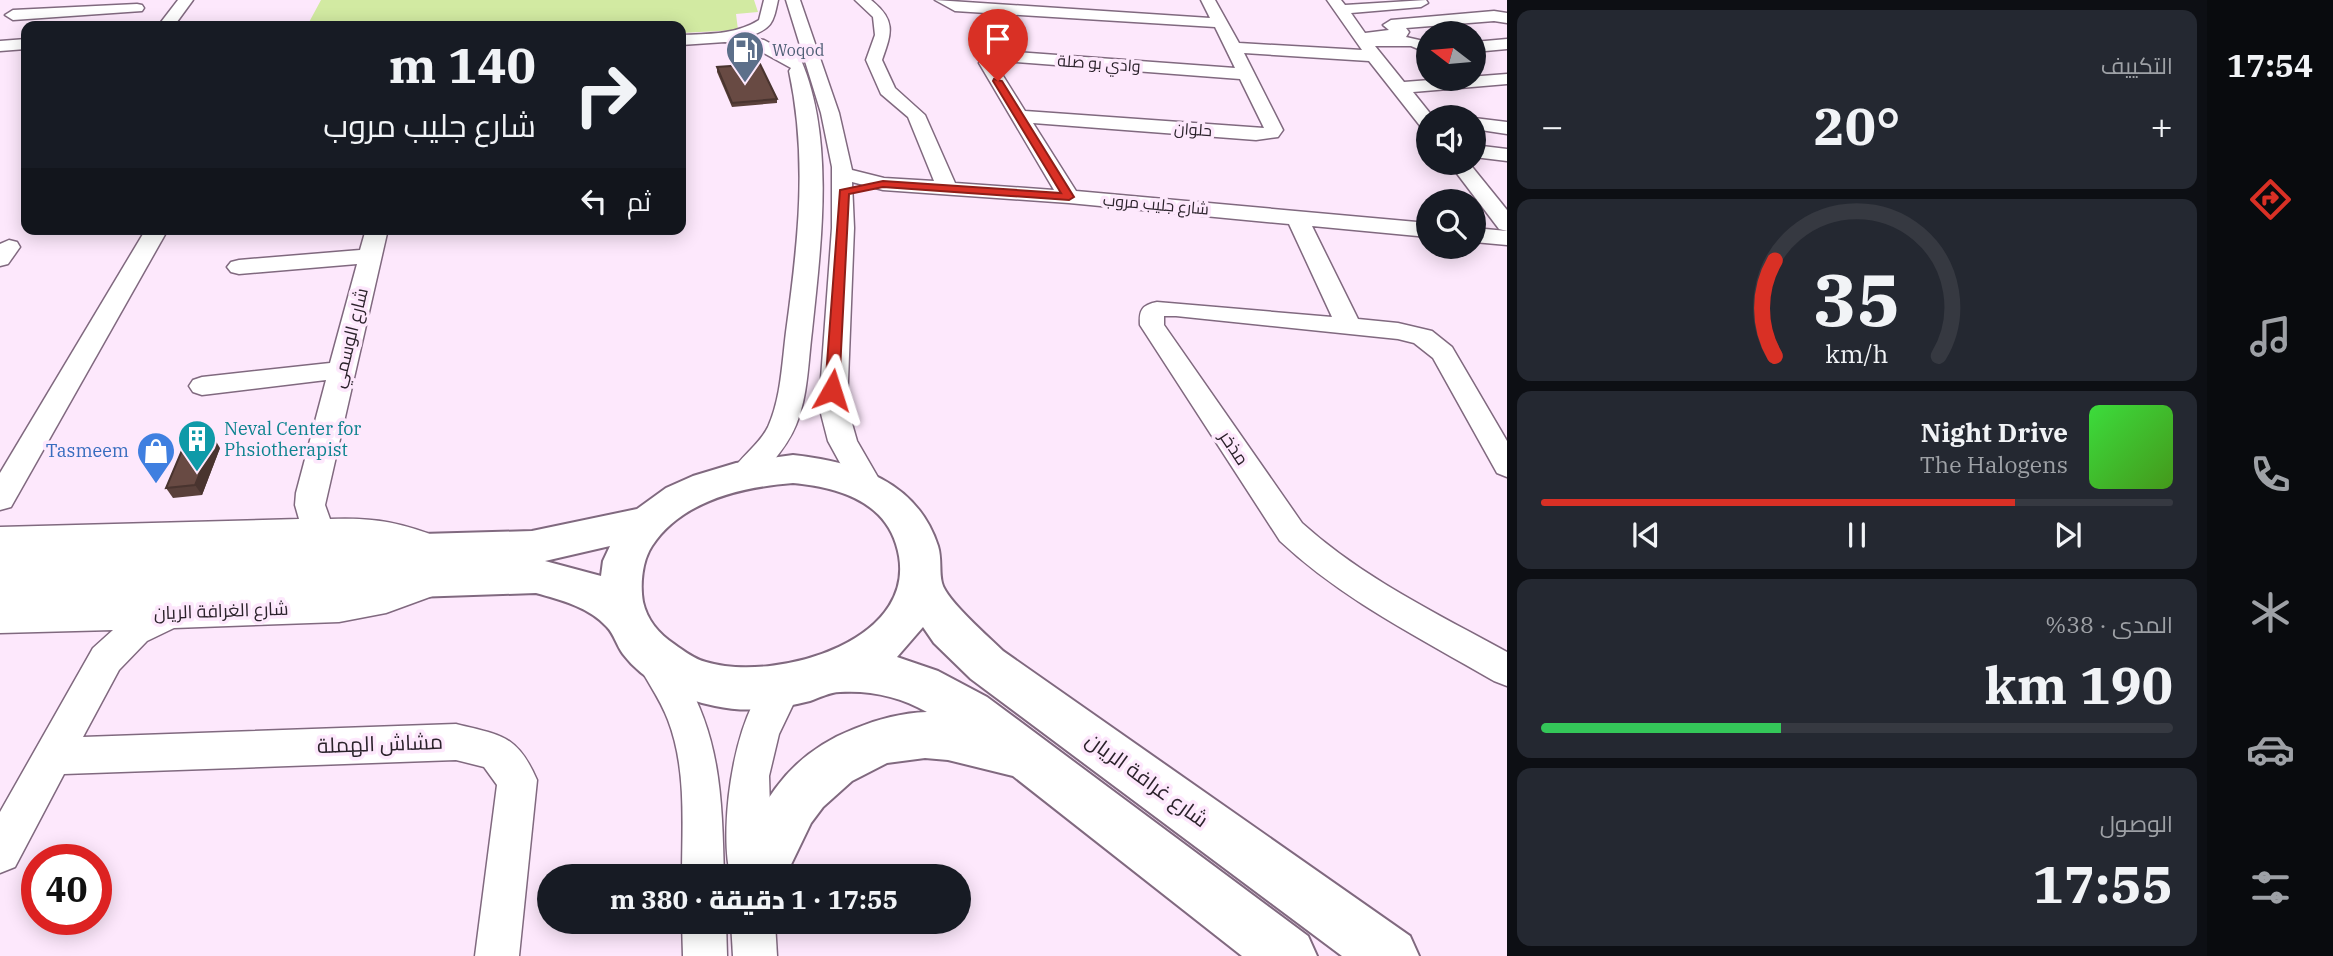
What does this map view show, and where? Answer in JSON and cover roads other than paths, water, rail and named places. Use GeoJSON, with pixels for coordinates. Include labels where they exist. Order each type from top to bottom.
{"type":"FeatureCollection","features":[{"type":"Feature","properties":{"kind":"main road"},"geometry":{"type":"LineString","coordinates":[[793,469],[835,474],[868,486],[891,502],[909,526],[921,556],[920,587],[906,616],[891,635],[855,662],[837,671],[784,686],[734,688],[703,683],[684,676],[650,652],[636,637],[621,602],[622,567],[633,543],[650,521],[674,502],[703,486],[746,473],[793,469]]}},
{"type":"Feature","properties":{"kind":"main road","name":"شارع الغرافة الريان"},"geometry":{"type":"LineString","coordinates":[[0,594],[438,565],[558,543],[650,521]]}},
{"type":"Feature","properties":{"kind":"main road","name":"شارع الغرافة الريان"},"geometry":{"type":"LineString","coordinates":[[0,564],[438,565],[509,576],[558,580],[584,588],[625,615]]}},
{"type":"Feature","properties":{"kind":"main road","name":"شارع غرافة الريان"},"geometry":{"type":"LineString","coordinates":[[920,587],[950,630],[987,665],[1390,956]]}},
{"type":"Feature","properties":{"kind":"main road"},"geometry":{"type":"LineString","coordinates":[[0,594],[77,617]]}},
{"type":"Feature","properties":{"kind":"main road"},"geometry":{"type":"LineString","coordinates":[[837,671],[878,673],[916,681],[970,713],[1288,956]]}},
{"type":"Feature","properties":{"kind":"main road"},"geometry":{"type":"LineString","coordinates":[[764,864],[793,806],[810,784],[854,752],[885,740],[926,735],[972,742],[1030,757]]}},
{"type":"Feature","properties":{"kind":"street"},"geometry":{"type":"LineString","coordinates":[[0,26],[30,0]]}},
{"type":"Feature","properties":{"kind":"street"},"geometry":{"type":"LineString","coordinates":[[170,21],[186,0]]}},
{"type":"Feature","properties":{"kind":"street"},"geometry":{"type":"LineString","coordinates":[[686,40],[742,34],[766,22],[773,0]]}},
{"type":"Feature","properties":{"kind":"street"},"geometry":{"type":"LineString","coordinates":[[746,473],[782,428],[789,399],[803,305],[813,159],[806,103],[773,0]]}},
{"type":"Feature","properties":{"kind":"street"},"geometry":{"type":"LineString","coordinates":[[793,0],[830,113],[843,182],[833,415],[838,436],[868,486]]}},
{"type":"Feature","properties":{"kind":"street"},"geometry":{"type":"LineString","coordinates":[[862,0],[880,15],[883,35],[874,60],[887,90],[916,115],[947,188]]}},
{"type":"Feature","properties":{"kind":"street"},"geometry":{"type":"LineString","coordinates":[[942,0],[949,6],[960,7],[1221,23]]}},
{"type":"Feature","properties":{"kind":"street","name":"حلوان"},"geometry":{"type":"LineString","coordinates":[[1019,116],[1271,133],[1273,130],[1234,47],[1208,0]]}},
{"type":"Feature","properties":{"kind":"street"},"geometry":{"type":"LineString","coordinates":[[1497,0],[1507,5]]}},
{"type":"Feature","properties":{"kind":"street"},"geometry":{"type":"LineString","coordinates":[[1336,5],[1430,2]]}},
{"type":"Feature","properties":{"kind":"street"},"geometry":{"type":"LineString","coordinates":[[13,15],[141,4]]}},
{"type":"Feature","properties":{"kind":"street"},"geometry":{"type":"LineString","coordinates":[[126,21],[141,4]]}},
{"type":"Feature","properties":{"kind":"street"},"geometry":{"type":"LineString","coordinates":[[1336,5],[1416,106]]}},
{"type":"Feature","properties":{"kind":"street"},"geometry":{"type":"LineString","coordinates":[[1367,46],[1400,34],[1401,32],[1385,25],[1494,16],[1507,18]]}},
{"type":"Feature","properties":{"kind":"street"},"geometry":{"type":"LineString","coordinates":[[718,37],[758,43],[795,64]]}},
{"type":"Feature","properties":{"kind":"street"},"geometry":{"type":"LineString","coordinates":[[1234,47],[1367,46],[1416,43]]}},
{"type":"Feature","properties":{"kind":"street"},"geometry":{"type":"LineString","coordinates":[[0,46],[21,44]]}},
{"type":"Feature","properties":{"kind":"street"},"geometry":{"type":"LineString","coordinates":[[1486,46],[1507,44]]}},
{"type":"Feature","properties":{"kind":"street"},"geometry":{"type":"LineString","coordinates":[[1399,53],[1416,51]]}},
{"type":"Feature","properties":{"kind":"street","name":"وادي بو صلة"},"geometry":{"type":"LineString","coordinates":[[1069,197],[987,63],[988,59],[1003,56],[1246,74]]}},
{"type":"Feature","properties":{"kind":"street"},"geometry":{"type":"LineString","coordinates":[[1486,81],[1507,79]]}},
{"type":"Feature","properties":{"kind":"street"},"geometry":{"type":"LineString","coordinates":[[1401,88],[1416,87]]}},
{"type":"Feature","properties":{"kind":"street"},"geometry":{"type":"LineString","coordinates":[[1471,91],[1488,98]]}},
{"type":"Feature","properties":{"kind":"street"},"geometry":{"type":"LineString","coordinates":[[1486,125],[1507,128]]}},
{"type":"Feature","properties":{"kind":"street"},"geometry":{"type":"LineString","coordinates":[[1486,152],[1507,155]]}},
{"type":"Feature","properties":{"kind":"street"},"geometry":{"type":"LineString","coordinates":[[1468,175],[1507,224]]}},
{"type":"Feature","properties":{"kind":"street","name":"شارع جليب مروب"},"geometry":{"type":"LineString","coordinates":[[843,182],[1069,197],[1416,229]]}},
{"type":"Feature","properties":{"kind":"street"},"geometry":{"type":"LineString","coordinates":[[1296,216],[1348,325]]}},
{"type":"Feature","properties":{"kind":"street"},"geometry":{"type":"LineString","coordinates":[[0,499],[154,235]]}},
{"type":"Feature","properties":{"kind":"street","name":"شارع الوسمي"},"geometry":{"type":"LineString","coordinates":[[318,529],[310,505],[311,493],[376,235]]}},
{"type":"Feature","properties":{"kind":"street"},"geometry":{"type":"LineString","coordinates":[[1486,235],[1507,238]]}},
{"type":"Feature","properties":{"kind":"street"},"geometry":{"type":"LineString","coordinates":[[239,267],[371,256]]}},
{"type":"Feature","properties":{"kind":"street","name":"مذخر"},"geometry":{"type":"LineString","coordinates":[[1507,466],[1439,348],[1412,333],[1166,308],[1157,310],[1150,319],[1291,532],[1308,550],[1334,570],[1507,670]]}},
{"type":"Feature","properties":{"kind":"street"},"geometry":{"type":"LineString","coordinates":[[202,386],[342,370]]}},
{"type":"Feature","properties":{"kind":"street","name":"شارع الغرافة الريان"},"geometry":{"type":"LineString","coordinates":[[0,539],[358,530],[400,535],[438,565],[386,598],[355,606],[0,619]]}},
{"type":"Feature","properties":{"kind":"street"},"geometry":{"type":"LineString","coordinates":[[0,852],[106,659],[135,631],[173,613]]}},
{"type":"Feature","properties":{"kind":"street"},"geometry":{"type":"LineString","coordinates":[[77,617],[105,632],[106,659]]}},
{"type":"Feature","properties":{"kind":"street"},"geometry":{"type":"LineString","coordinates":[[650,652],[678,699],[691,731],[700,770],[703,864]]}},
{"type":"Feature","properties":{"kind":"street"},"geometry":{"type":"LineString","coordinates":[[750,864],[747,795],[750,766],[762,724],[784,686]]}},
{"type":"Feature","properties":{"kind":"street","name":"مشاش الهملة"},"geometry":{"type":"LineString","coordinates":[[51,756],[456,742],[496,752],[517,780],[497,956]]}},
{"type":"Feature","properties":{"kind":"street"},"geometry":{"type":"LineString","coordinates":[[704,934],[705,956]]}},
{"type":"Feature","properties":{"kind":"street"},"geometry":{"type":"LineString","coordinates":[[754,934],[755,956]]}},
{"type":"Feature","properties":{"kind":"place","name":"Woqod"},"geometry":{"type":"Point","coordinates":[745,84]}},
{"type":"Feature","properties":{"kind":"place","name":"Neval Center for Phsiotherapist"},"geometry":{"type":"Point","coordinates":[197,473]}},
{"type":"Feature","properties":{"kind":"place","name":"Tasmeem"},"geometry":{"type":"Point","coordinates":[156,485]}}]}
